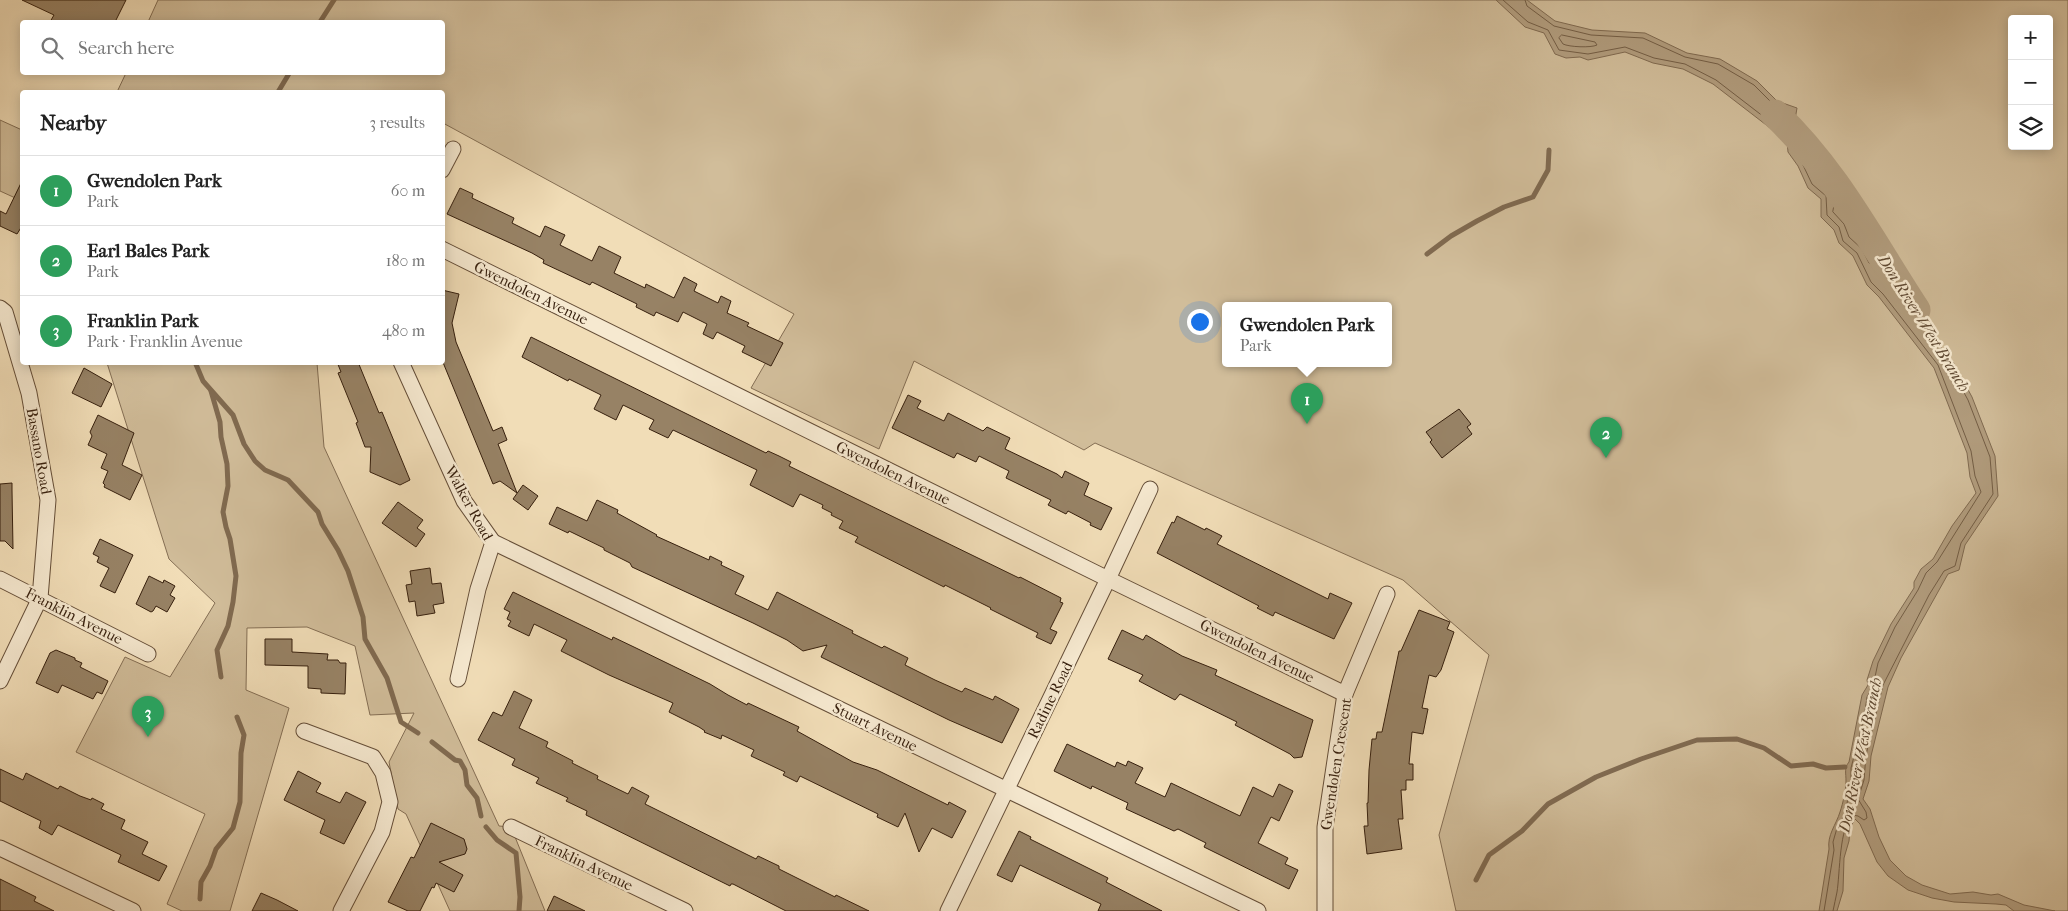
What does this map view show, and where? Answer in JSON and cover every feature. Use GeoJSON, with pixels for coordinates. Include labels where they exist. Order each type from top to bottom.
{"type":"FeatureCollection","features":[{"type":"Feature","properties":{"kind":"street"},"geometry":{"type":"LineString","coordinates":[[445,164],[453,149]]}},
{"type":"Feature","properties":{"kind":"street","name":"Gwendolen Avenue"},"geometry":{"type":"LineString","coordinates":[[445,250],[1108,580],[1345,694]]}},
{"type":"Feature","properties":{"kind":"street","name":"Bassano Road"},"geometry":{"type":"LineString","coordinates":[[0,308],[5,312],[20,363]]}},
{"type":"Feature","properties":{"kind":"street","name":"Bassano Road"},"geometry":{"type":"LineString","coordinates":[[0,681],[40,598],[48,500],[29,393],[21,365]]}},
{"type":"Feature","properties":{"kind":"street","name":"Walker Road"},"geometry":{"type":"LineString","coordinates":[[402,365],[464,501],[493,542],[478,589],[458,679]]}},
{"type":"Feature","properties":{"kind":"street","name":"Radine Road"},"geometry":{"type":"LineString","coordinates":[[948,911],[1108,580],[1150,488]]}},
{"type":"Feature","properties":{"kind":"street","name":"Stuart Avenue"},"geometry":{"type":"LineString","coordinates":[[493,542],[1258,911]]}},
{"type":"Feature","properties":{"kind":"street","name":"Franklin Avenue"},"geometry":{"type":"LineString","coordinates":[[0,579],[148,654]]}},
{"type":"Feature","properties":{"kind":"street","name":"Gwendolen Crescent"},"geometry":{"type":"LineString","coordinates":[[1325,911],[1325,826],[1345,694],[1387,594]]}},
{"type":"Feature","properties":{"kind":"street"},"geometry":{"type":"LineString","coordinates":[[304,730],[373,757],[383,773],[390,802],[382,832],[342,911]]}},
{"type":"Feature","properties":{"kind":"street","name":"Franklin Avenue"},"geometry":{"type":"LineString","coordinates":[[511,827],[684,911]]}},
{"type":"Feature","properties":{"kind":"street"},"geometry":{"type":"LineString","coordinates":[[0,848],[129,910]]}},
{"type":"Feature","properties":{"kind":"shaded area"},"geometry":{"type":"Polygon","coordinates":[[[158,0],[2068,0],[2068,911],[1456,911],[1439,835],[1489,655],[1403,580],[1095,443],[1084,450],[914,361],[879,449],[751,388],[794,314],[445,124],[445,90],[118,90],[125,75],[445,75],[445,20],[149,20],[158,0]]]}},
{"type":"Feature","properties":{"kind":"shaded area"},"geometry":{"type":"Polygon","coordinates":[[[0,120],[20,129],[20,200],[0,191],[0,120]]]}},
{"type":"Feature","properties":{"kind":"shaded area"},"geometry":{"type":"Polygon","coordinates":[[[108,365],[317,365],[324,447],[499,826],[511,827],[545,911],[450,911],[406,814],[398,809],[389,762],[414,713],[370,715],[355,646],[307,627],[247,628],[246,690],[289,708],[230,911],[182,911],[167,904],[205,814],[76,752],[125,657],[170,677],[215,603],[169,559],[108,365]]]}},
{"type":"Feature","properties":{"kind":"water"},"geometry":{"type":"Polygon","coordinates":[[[1496,0],[1527,0],[1555,21],[1592,30],[1645,33],[1687,53],[1720,59],[1757,81],[1777,101],[1797,108],[1795,120],[1801,125],[1798,132],[1803,148],[1820,173],[1876,232],[1890,274],[1911,291],[1939,345],[1953,362],[1972,397],[1995,456],[1998,496],[1965,545],[1959,570],[1948,574],[1901,658],[1888,687],[1871,756],[1869,781],[1863,799],[1870,809],[1879,837],[1890,860],[1906,876],[1922,885],[1950,894],[1973,892],[1991,895],[1998,894],[2024,905],[2055,911],[2014,911],[2006,905],[1954,902],[1932,898],[1908,890],[1888,876],[1877,862],[1860,824],[1855,819],[1850,828],[1849,841],[1844,858],[1843,891],[1837,911],[1819,911],[1829,839],[1843,801],[1846,769],[1862,695],[1868,685],[1867,680],[1873,661],[1891,624],[1914,588],[1914,582],[1921,569],[1933,559],[1952,526],[1976,493],[1970,477],[1967,453],[1934,368],[1879,297],[1867,285],[1853,256],[1839,243],[1834,230],[1821,217],[1821,199],[1808,188],[1798,166],[1788,152],[1787,141],[1713,84],[1683,69],[1653,63],[1625,52],[1588,60],[1580,57],[1566,58],[1555,54],[1544,33],[1525,27],[1496,0]]]}},
{"type":"Feature","properties":{"kind":"building"},"geometry":{"type":"Polygon","coordinates":[[[22,0],[126,0],[116,20],[51,20],[54,15],[22,0]]]}},
{"type":"Feature","properties":{"kind":"building"},"geometry":{"type":"Polygon","coordinates":[[[20,185],[20,229],[17,234],[0,226],[0,211],[6,214],[20,185]]]}},
{"type":"Feature","properties":{"kind":"building"},"geometry":{"type":"Polygon","coordinates":[[[460,188],[473,194],[472,198],[514,218],[512,223],[540,237],[545,226],[565,235],[560,245],[592,261],[599,246],[621,257],[614,273],[645,288],[646,284],[674,298],[684,277],[697,284],[694,291],[718,303],[721,296],[731,301],[727,313],[749,323],[747,326],[783,343],[771,366],[742,352],[745,346],[717,332],[713,339],[703,334],[707,324],[683,312],[678,322],[656,312],[654,316],[636,307],[637,304],[592,282],[590,285],[543,263],[544,260],[532,253],[447,214],[460,188]]]}},
{"type":"Feature","properties":{"kind":"building"},"geometry":{"type":"Polygon","coordinates":[[[445,291],[459,294],[452,323],[456,342],[493,431],[502,427],[507,440],[498,444],[517,493],[500,481],[493,484],[444,365],[445,291]]]}},
{"type":"Feature","properties":{"kind":"building"},"geometry":{"type":"Polygon","coordinates":[[[531,337],[766,453],[768,451],[779,456],[791,462],[789,466],[1061,598],[1060,602],[1063,603],[1050,629],[1057,632],[1051,644],[1036,637],[1038,633],[991,608],[945,585],[944,587],[855,542],[858,537],[839,528],[843,521],[822,508],[823,505],[800,494],[793,507],[750,485],[757,470],[673,430],[668,438],[649,429],[654,420],[623,405],[616,420],[594,409],[601,395],[569,379],[568,381],[522,357],[531,337]]]}},
{"type":"Feature","properties":{"kind":"building"},"geometry":{"type":"Polygon","coordinates":[[[338,365],[359,365],[379,413],[382,412],[410,480],[400,485],[370,472],[371,447],[365,447],[356,423],[358,422],[338,373],[341,372],[338,365]]]}},
{"type":"Feature","properties":{"kind":"building"},"geometry":{"type":"Polygon","coordinates":[[[84,368],[112,384],[101,407],[72,393],[84,368]]]}},
{"type":"Feature","properties":{"kind":"building"},"geometry":{"type":"Polygon","coordinates":[[[908,395],[921,401],[917,408],[944,421],[948,413],[983,431],[987,427],[1010,438],[1005,449],[1062,478],[1065,471],[1089,483],[1084,495],[1112,508],[1101,530],[1068,511],[1066,514],[1048,505],[1051,500],[1006,478],[1009,471],[979,456],[976,462],[957,453],[954,458],[892,428],[908,395]]]}},
{"type":"Feature","properties":{"kind":"building"},"geometry":{"type":"Polygon","coordinates":[[[1459,409],[1471,424],[1467,427],[1472,434],[1442,458],[1430,442],[1432,440],[1426,432],[1459,409]]]}},
{"type":"Feature","properties":{"kind":"building"},"geometry":{"type":"Polygon","coordinates":[[[98,415],[134,433],[122,465],[142,475],[130,500],[104,487],[103,483],[108,471],[101,468],[107,454],[88,445],[92,436],[90,432],[98,415]]]}},
{"type":"Feature","properties":{"kind":"building"},"geometry":{"type":"Polygon","coordinates":[[[12,483],[13,549],[5,541],[0,541],[0,484],[12,483]]]}},
{"type":"Feature","properties":{"kind":"building"},"geometry":{"type":"Polygon","coordinates":[[[523,485],[538,496],[528,510],[513,499],[523,485]]]}},
{"type":"Feature","properties":{"kind":"building"},"geometry":{"type":"Polygon","coordinates":[[[597,500],[618,510],[617,513],[656,536],[709,560],[710,556],[722,562],[721,565],[744,576],[735,594],[768,610],[777,592],[853,631],[852,633],[908,658],[905,665],[935,680],[962,692],[965,688],[993,700],[995,696],[1019,709],[1002,743],[949,720],[821,657],[827,645],[803,651],[787,640],[753,623],[632,567],[630,563],[604,550],[604,548],[569,531],[568,533],[549,524],[557,507],[587,521],[597,500]]]}},
{"type":"Feature","properties":{"kind":"building"},"geometry":{"type":"Polygon","coordinates":[[[398,502],[423,520],[417,528],[425,534],[416,547],[382,523],[398,502]]]}},
{"type":"Feature","properties":{"kind":"building"},"geometry":{"type":"Polygon","coordinates":[[[1177,516],[1222,536],[1217,544],[1328,599],[1330,593],[1352,603],[1334,639],[1275,612],[1273,616],[1257,608],[1259,606],[1157,553],[1172,522],[1174,523],[1177,516]]]}},
{"type":"Feature","properties":{"kind":"building"},"geometry":{"type":"Polygon","coordinates":[[[100,539],[133,555],[115,593],[100,586],[109,568],[97,562],[99,557],[93,554],[100,539]]]}},
{"type":"Feature","properties":{"kind":"building"},"geometry":{"type":"Polygon","coordinates":[[[430,568],[432,584],[441,583],[444,603],[433,605],[435,613],[417,616],[415,601],[409,602],[406,585],[412,584],[410,571],[430,568]]]}},
{"type":"Feature","properties":{"kind":"building"},"geometry":{"type":"Polygon","coordinates":[[[149,576],[163,583],[164,580],[175,586],[170,595],[175,598],[167,612],[156,606],[151,612],[136,604],[149,576]]]}},
{"type":"Feature","properties":{"kind":"building"},"geometry":{"type":"Polygon","coordinates":[[[513,592],[612,640],[613,637],[636,648],[710,684],[747,705],[748,703],[799,727],[797,731],[853,762],[877,770],[948,805],[949,802],[966,811],[952,838],[932,828],[919,852],[905,813],[898,827],[877,817],[878,814],[800,776],[797,782],[783,775],[785,772],[751,756],[754,750],[722,735],[721,739],[704,732],[699,727],[669,712],[673,703],[609,675],[561,651],[567,640],[534,624],[529,636],[508,626],[511,621],[507,619],[510,612],[504,609],[513,592]]]}},
{"type":"Feature","properties":{"kind":"building"},"geometry":{"type":"Polygon","coordinates":[[[1419,610],[1450,622],[1447,629],[1454,632],[1441,670],[1436,677],[1429,675],[1422,708],[1428,709],[1423,734],[1412,732],[1409,764],[1413,764],[1413,780],[1406,780],[1406,790],[1401,790],[1403,819],[1398,819],[1402,849],[1367,854],[1364,826],[1368,826],[1367,803],[1372,739],[1376,739],[1377,732],[1382,732],[1399,651],[1401,651],[1419,610]]]}},
{"type":"Feature","properties":{"kind":"building"},"geometry":{"type":"Polygon","coordinates":[[[1122,630],[1143,640],[1146,635],[1182,656],[1217,670],[1215,675],[1313,720],[1302,757],[1294,758],[1290,754],[1235,725],[1237,722],[1180,694],[1175,700],[1139,681],[1143,675],[1108,659],[1122,630]]]}},
{"type":"Feature","properties":{"kind":"building"},"geometry":{"type":"Polygon","coordinates":[[[265,639],[292,639],[292,652],[328,654],[327,660],[338,660],[340,663],[346,663],[345,694],[321,693],[321,689],[308,688],[308,666],[265,665],[265,639]]]}},
{"type":"Feature","properties":{"kind":"building"},"geometry":{"type":"Polygon","coordinates":[[[56,650],[75,658],[75,660],[82,663],[80,667],[108,681],[102,694],[97,692],[93,699],[62,685],[58,693],[36,683],[50,653],[56,650]]]}},
{"type":"Feature","properties":{"kind":"building"},"geometry":{"type":"Polygon","coordinates":[[[514,691],[532,700],[519,728],[548,742],[546,747],[598,776],[597,779],[628,794],[632,787],[649,796],[645,804],[756,859],[758,856],[779,866],[779,869],[835,897],[836,895],[869,911],[786,911],[733,884],[730,886],[586,815],[587,811],[566,801],[568,798],[536,783],[539,778],[512,765],[515,759],[478,740],[493,712],[502,716],[514,691]]]}},
{"type":"Feature","properties":{"kind":"building"},"geometry":{"type":"Polygon","coordinates":[[[1067,744],[1115,767],[1117,762],[1126,766],[1128,761],[1143,768],[1135,783],[1165,797],[1171,783],[1240,816],[1253,787],[1273,797],[1279,784],[1293,791],[1279,821],[1271,817],[1258,843],[1288,858],[1285,864],[1298,870],[1289,889],[1204,847],[1206,843],[1178,829],[1174,831],[1126,809],[1128,803],[1092,786],[1091,789],[1054,771],[1067,744]]]}},
{"type":"Feature","properties":{"kind":"building"},"geometry":{"type":"Polygon","coordinates":[[[0,769],[23,780],[26,773],[58,789],[60,786],[80,796],[91,800],[92,798],[104,804],[101,809],[125,820],[121,829],[148,842],[142,854],[167,866],[159,881],[118,862],[121,855],[58,825],[52,835],[39,828],[41,821],[0,801],[0,769]]]}},
{"type":"Feature","properties":{"kind":"building"},"geometry":{"type":"Polygon","coordinates":[[[298,771],[321,783],[316,792],[340,803],[346,792],[366,802],[344,844],[320,833],[325,820],[284,800],[298,771]]]}},
{"type":"Feature","properties":{"kind":"building"},"geometry":{"type":"Polygon","coordinates":[[[431,823],[464,839],[467,849],[465,854],[439,862],[463,875],[454,892],[436,883],[420,911],[408,911],[388,902],[411,857],[414,858],[431,823]]]}},
{"type":"Feature","properties":{"kind":"building"},"geometry":{"type":"Polygon","coordinates":[[[1019,831],[1031,837],[1030,839],[1108,878],[1106,882],[1162,911],[1098,911],[1101,904],[1020,865],[1012,882],[997,875],[1019,831]]]}},
{"type":"Feature","properties":{"kind":"building"},"geometry":{"type":"Polygon","coordinates":[[[0,879],[36,897],[34,901],[54,911],[0,911],[0,879]]]}},
{"type":"Feature","properties":{"kind":"building"},"geometry":{"type":"Polygon","coordinates":[[[261,893],[277,900],[298,911],[252,911],[261,893]]]}},
{"type":"Feature","properties":{"kind":"building"},"geometry":{"type":"Polygon","coordinates":[[[554,896],[585,911],[547,911],[554,896]]]}},
{"type":"Feature","properties":{"kind":"waterway"},"geometry":{"type":"LineString","coordinates":[[321,20],[334,0]]}},
{"type":"Feature","properties":{"kind":"waterway"},"geometry":{"type":"LineString","coordinates":[[279,90],[288,75]]}},
{"type":"Feature","properties":{"kind":"waterway","name":"Don River West Branch"},"geometry":{"type":"LineString","coordinates":[[1775,114],[1816,158],[1834,183],[1916,310]]}},
{"type":"Feature","properties":{"kind":"waterway"},"geometry":{"type":"LineString","coordinates":[[1427,254],[1451,236],[1477,221],[1504,207],[1533,197],[1548,170],[1549,150]]}},
{"type":"Feature","properties":{"kind":"waterway"},"geometry":{"type":"LineString","coordinates":[[196,365],[203,381],[233,415],[244,444],[255,461],[265,470],[288,480],[318,512],[322,524],[348,571],[363,617],[365,639],[387,678],[401,722],[418,733]]}},
{"type":"Feature","properties":{"kind":"waterway"},"geometry":{"type":"LineString","coordinates":[[211,391],[220,422],[227,464],[228,486],[223,512],[236,576],[228,626],[217,650],[221,677]]}},
{"type":"Feature","properties":{"kind":"waterway"},"geometry":{"type":"LineString","coordinates":[[200,899],[201,882],[210,866],[216,849],[233,828],[240,802],[241,753],[244,735],[237,717]]}},
{"type":"Feature","properties":{"kind":"waterway"},"geometry":{"type":"LineString","coordinates":[[1476,880],[1489,855],[1522,831],[1548,804],[1596,777],[1697,740],[1737,739],[1764,748],[1791,766],[1813,764],[1826,768],[1845,767]]}},
{"type":"Feature","properties":{"kind":"waterway"},"geometry":{"type":"LineString","coordinates":[[432,742],[455,760],[460,761],[465,770],[467,785],[477,798],[481,816]]}},
{"type":"Feature","properties":{"kind":"waterway"},"geometry":{"type":"LineString","coordinates":[[486,827],[497,840],[516,853],[520,897],[519,911]]}},
{"type":"Feature","properties":{"kind":"place","name":"Gwendolen Park"},"geometry":{"type":"Point","coordinates":[1307,424]}},
{"type":"Feature","properties":{"kind":"place","name":"Earl Bales Park"},"geometry":{"type":"Point","coordinates":[1606,458]}},
{"type":"Feature","properties":{"kind":"place","name":"Franklin Park"},"geometry":{"type":"Point","coordinates":[148,737]}}]}
